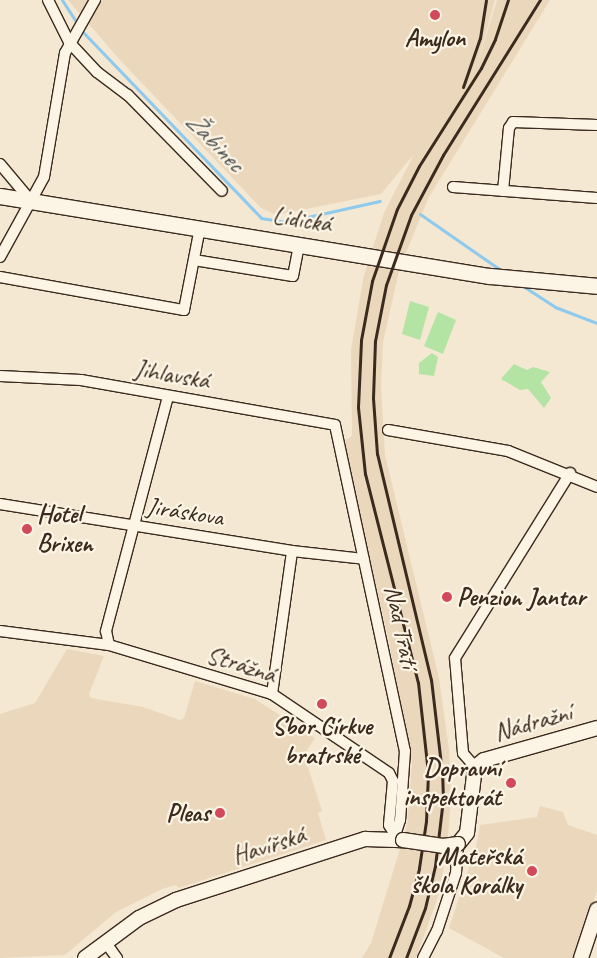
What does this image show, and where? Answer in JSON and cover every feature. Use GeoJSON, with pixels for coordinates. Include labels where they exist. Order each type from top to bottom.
{"type":"FeatureCollection","features":[{"type":"Feature","properties":{"kind":"main road","name":"Lidická"},"geometry":{"type":"LineString","coordinates":[[0,196],[490,276],[540,283],[597,286]]}},
{"type":"Feature","properties":{"kind":"street"},"geometry":{"type":"LineString","coordinates":[[48,0],[69,42],[97,72],[128,95],[222,191]]}},
{"type":"Feature","properties":{"kind":"street"},"geometry":{"type":"LineString","coordinates":[[0,257],[44,177],[69,42],[95,0]]}},
{"type":"Feature","properties":{"kind":"street"},"geometry":{"type":"LineString","coordinates":[[503,191],[509,128],[513,122],[597,125]]}},
{"type":"Feature","properties":{"kind":"street"},"geometry":{"type":"LineString","coordinates":[[0,164],[31,201]]}},
{"type":"Feature","properties":{"kind":"street"},"geometry":{"type":"LineString","coordinates":[[453,187],[597,198]]}},
{"type":"Feature","properties":{"kind":"street"},"geometry":{"type":"LineString","coordinates":[[0,277],[184,310],[200,228]]}},
{"type":"Feature","properties":{"kind":"street"},"geometry":{"type":"LineString","coordinates":[[194,260],[293,276],[299,244]]}},
{"type":"Feature","properties":{"kind":"street","name":"Jihlavská"},"geometry":{"type":"LineString","coordinates":[[0,376],[69,378],[335,425]]}},
{"type":"Feature","properties":{"kind":"street"},"geometry":{"type":"LineString","coordinates":[[109,645],[106,631],[168,397]]}},
{"type":"Feature","properties":{"kind":"street","name":"Nad Tratí"},"geometry":{"type":"LineString","coordinates":[[335,425],[405,750],[400,822],[397,837]]}},
{"type":"Feature","properties":{"kind":"street"},"geometry":{"type":"LineString","coordinates":[[388,430],[508,451],[570,473],[597,487]]}},
{"type":"Feature","properties":{"kind":"street"},"geometry":{"type":"LineString","coordinates":[[475,767],[463,753],[455,658],[570,473]]}},
{"type":"Feature","properties":{"kind":"street","name":"Jiráskova"},"geometry":{"type":"LineString","coordinates":[[0,504],[292,551],[364,559]]}},
{"type":"Feature","properties":{"kind":"street"},"geometry":{"type":"LineString","coordinates":[[272,694],[292,551]]}},
{"type":"Feature","properties":{"kind":"street","name":"Strážná"},"geometry":{"type":"LineString","coordinates":[[0,631],[109,645],[272,694],[389,773],[393,781],[389,825],[397,837]]}},
{"type":"Feature","properties":{"kind":"street","name":"Nádražní"},"geometry":{"type":"LineString","coordinates":[[423,958],[436,931],[456,873],[458,844],[467,833],[475,767],[484,760],[597,728]]}},
{"type":"Feature","properties":{"kind":"street","name":"Havířská"},"geometry":{"type":"LineString","coordinates":[[85,958],[139,918],[176,900],[359,841],[397,837],[443,846],[458,844]]}},
{"type":"Feature","properties":{"kind":"street"},"geometry":{"type":"LineString","coordinates":[[581,958],[597,910]]}},
{"type":"Feature","properties":{"kind":"street"},"geometry":{"type":"LineString","coordinates":[[106,943],[118,958]]}},
{"type":"Feature","properties":{"kind":"shaded area"},"geometry":{"type":"Polygon","coordinates":[[[68,0],[495,0],[477,65],[497,0],[550,0],[429,197],[400,267],[383,342],[381,386],[385,455],[439,678],[449,749],[451,799],[447,849],[439,894],[416,958],[362,958],[371,943],[407,826],[412,762],[388,637],[344,451],[346,440],[352,436],[351,350],[364,275],[384,213],[414,154],[381,194],[276,215],[261,208],[119,59],[68,0]]]}},
{"type":"Feature","properties":{"kind":"shaded area"},"geometry":{"type":"Polygon","coordinates":[[[67,649],[104,656],[89,694],[91,698],[143,707],[180,720],[184,718],[195,681],[255,699],[315,738],[304,755],[322,811],[318,813],[326,840],[179,888],[176,885],[162,889],[116,912],[65,955],[0,958],[0,714],[35,703],[67,649]]]}},
{"type":"Feature","properties":{"kind":"shaded area","name":"Mateřská škola Korálky"},"geometry":{"type":"Polygon","coordinates":[[[540,806],[563,812],[568,825],[597,835],[597,891],[574,958],[504,958],[449,928],[476,846],[480,825],[537,817],[540,806]]]}},
{"type":"Feature","properties":{"kind":"green space"},"geometry":{"type":"Polygon","coordinates":[[[410,301],[429,307],[420,340],[402,334],[410,301]]]}},
{"type":"Feature","properties":{"kind":"green space"},"geometry":{"type":"Polygon","coordinates":[[[438,312],[456,320],[443,354],[424,346],[438,312]]]}},
{"type":"Feature","properties":{"kind":"green space"},"geometry":{"type":"Polygon","coordinates":[[[432,353],[438,357],[434,376],[419,374],[419,363],[432,353]]]}},
{"type":"Feature","properties":{"kind":"green space"},"geometry":{"type":"Polygon","coordinates":[[[514,364],[527,370],[533,367],[550,372],[541,382],[551,398],[544,408],[528,389],[520,390],[501,379],[514,364]]]}},
{"type":"Feature","properties":{"kind":"waterway","name":"Žabinec"},"geometry":{"type":"LineString","coordinates":[[62,0],[78,25]]}},
{"type":"Feature","properties":{"kind":"waterway","name":"Žabinec"},"geometry":{"type":"LineString","coordinates":[[81,30],[261,218],[285,222],[380,201]]}},
{"type":"Feature","properties":{"kind":"waterway","name":"Žabinec"},"geometry":{"type":"LineString","coordinates":[[420,214],[502,271]]}},
{"type":"Feature","properties":{"kind":"waterway","name":"Žabinec"},"geometry":{"type":"LineString","coordinates":[[523,286],[555,307],[597,323]]}},
{"type":"Feature","properties":{"kind":"railway"},"geometry":{"type":"LineString","coordinates":[[463,87],[480,38],[486,0]]}},
{"type":"Feature","properties":{"kind":"railway"},"geometry":{"type":"LineString","coordinates":[[389,958],[409,906],[419,868],[426,821],[428,773],[418,683],[365,474],[358,407],[361,340],[372,281],[397,209],[419,166],[481,68],[495,39],[508,0]]}},
{"type":"Feature","properties":{"kind":"railway"},"geometry":{"type":"LineString","coordinates":[[406,958],[425,908],[435,866],[443,799],[442,773],[431,680],[377,454],[373,398],[375,341],[386,285],[411,215],[443,155],[540,0]]}},
{"type":"Feature","properties":{"kind":"place","name":"Amylon"},"geometry":{"type":"Point","coordinates":[435,15]}},
{"type":"Feature","properties":{"kind":"place","name":"Hotel Brixen"},"geometry":{"type":"Point","coordinates":[27,529]}},
{"type":"Feature","properties":{"kind":"place","name":"Penzion Jantar"},"geometry":{"type":"Point","coordinates":[447,597]}},
{"type":"Feature","properties":{"kind":"place","name":"Sbor Církve bratrské"},"geometry":{"type":"Point","coordinates":[322,704]}},
{"type":"Feature","properties":{"kind":"place","name":"Dopravní inspektorát"},"geometry":{"type":"Point","coordinates":[511,783]}},
{"type":"Feature","properties":{"kind":"place","name":"Pleas"},"geometry":{"type":"Point","coordinates":[220,813]}},
{"type":"Feature","properties":{"kind":"place","name":"Mateřská škola Korálky"},"geometry":{"type":"Point","coordinates":[532,871]}}]}
